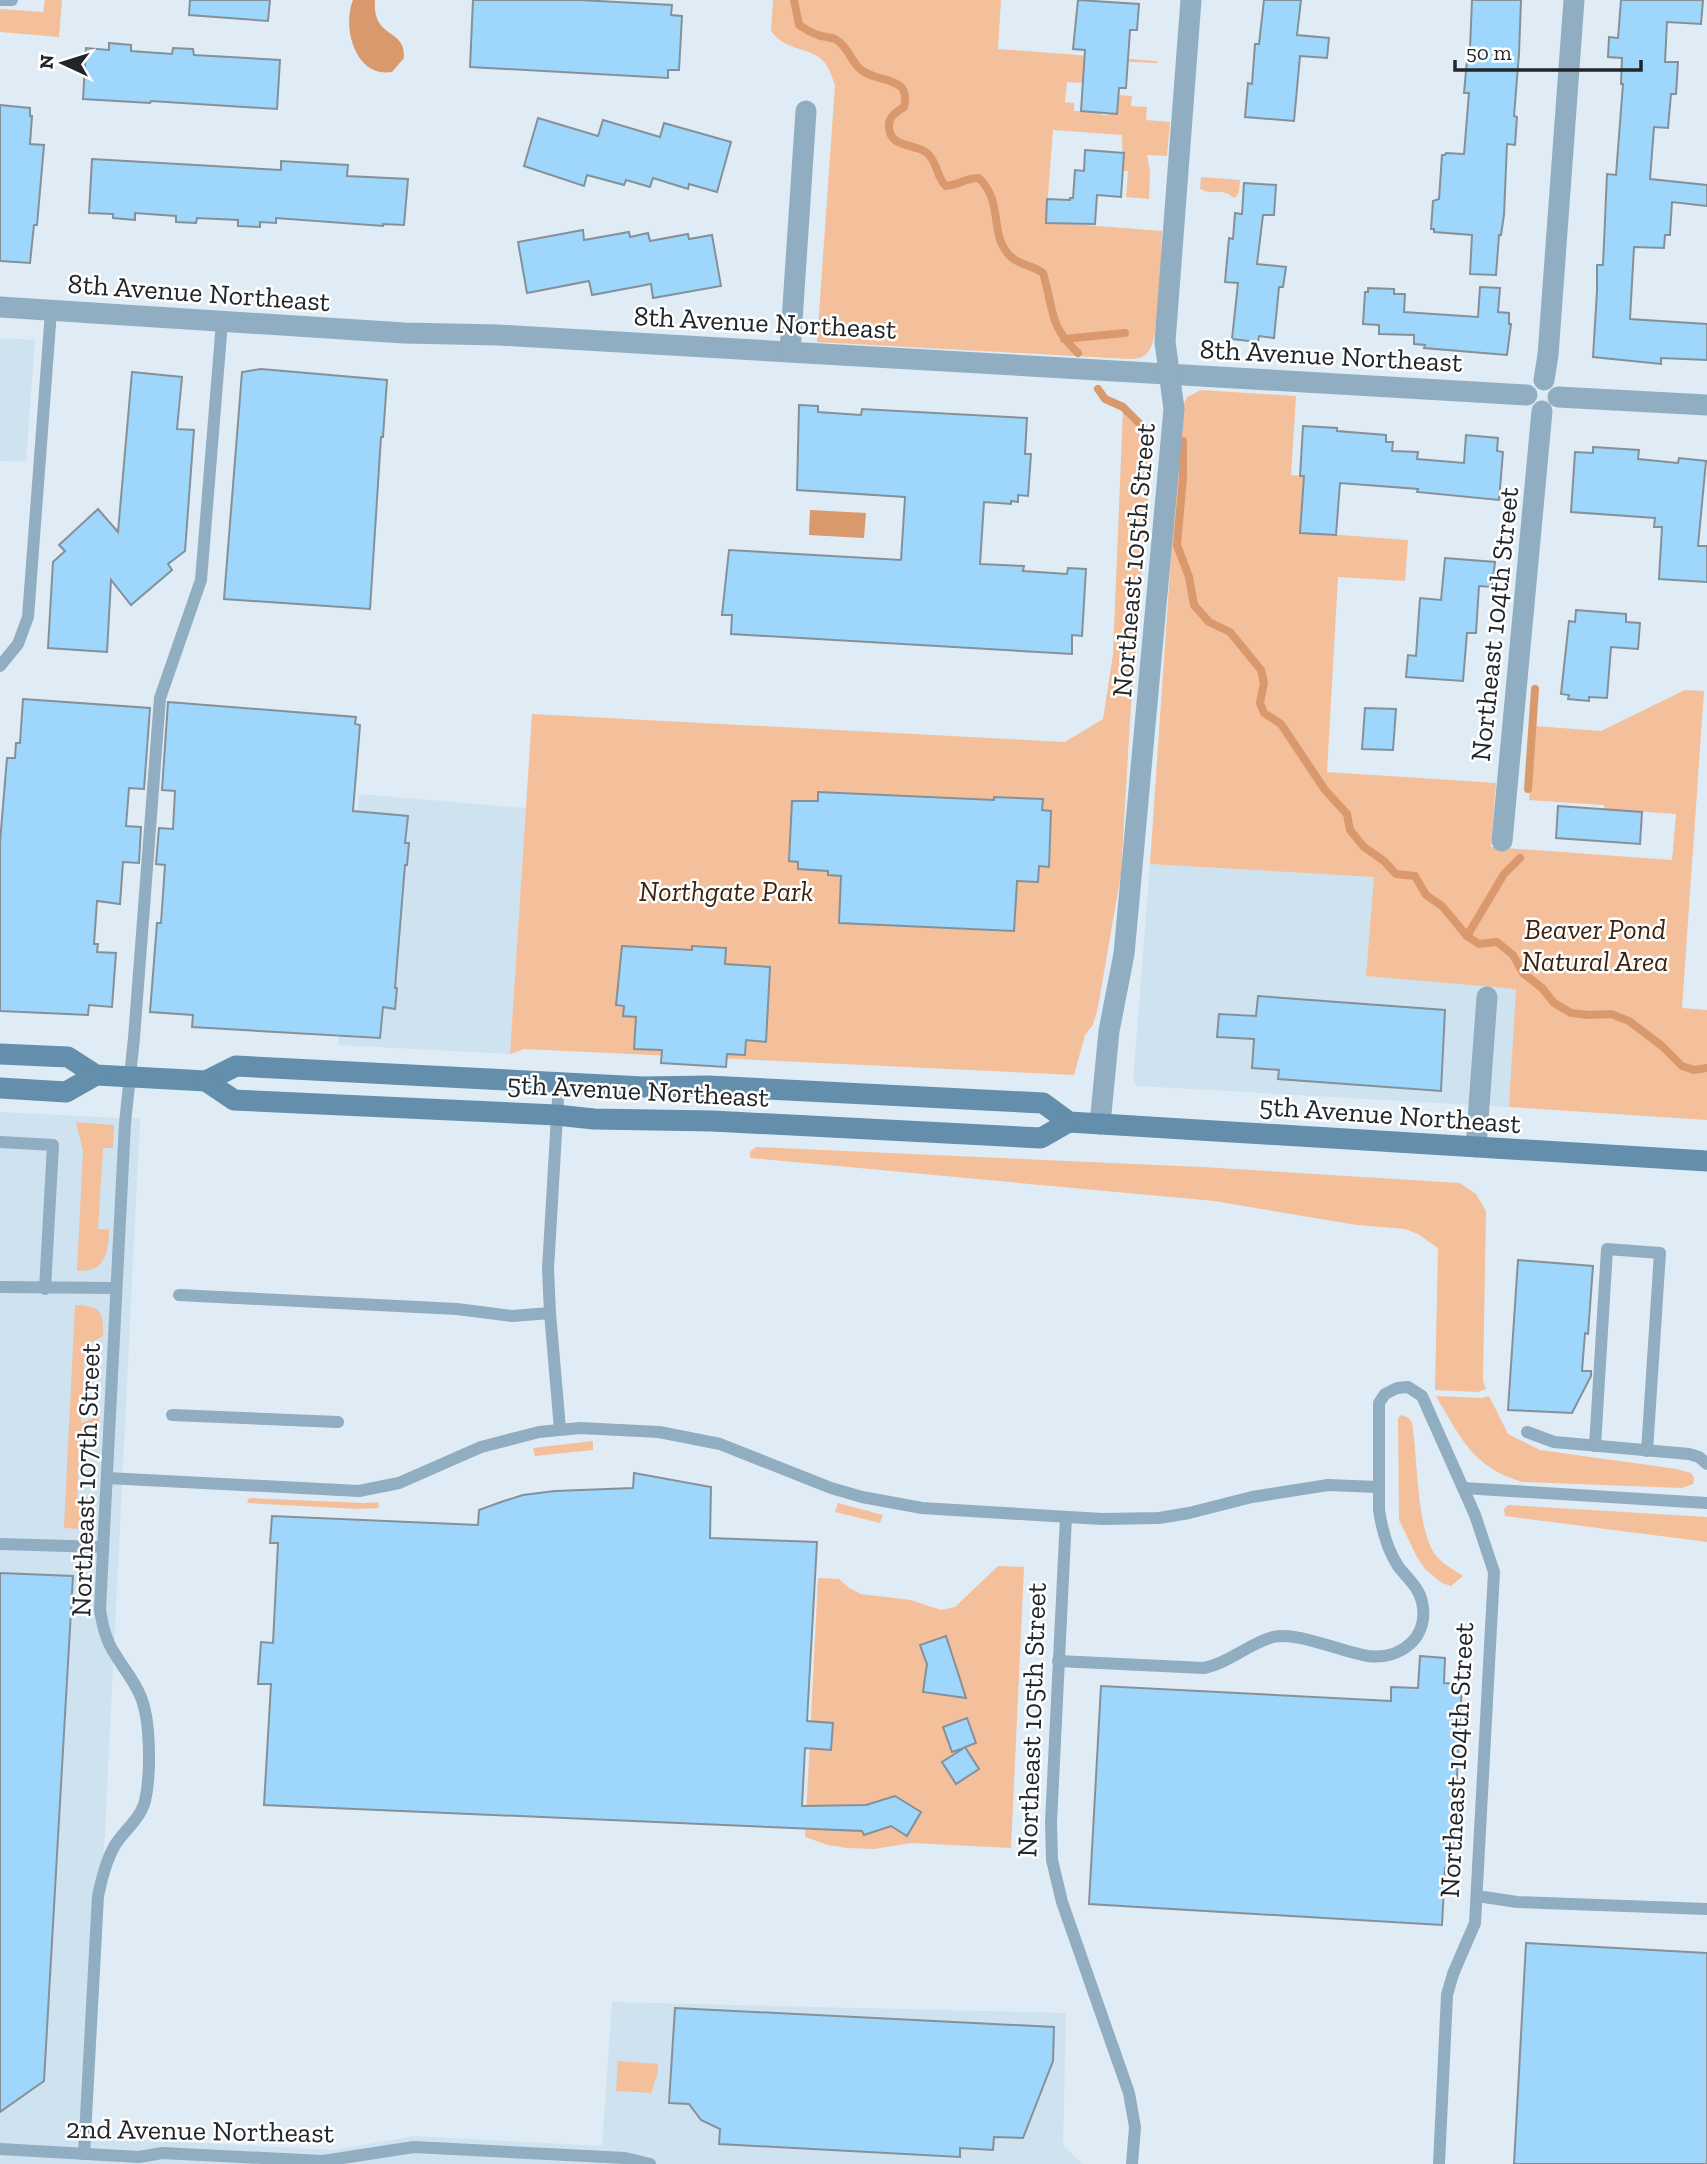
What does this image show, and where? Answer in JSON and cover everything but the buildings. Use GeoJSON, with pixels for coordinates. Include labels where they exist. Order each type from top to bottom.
{"type":"FeatureCollection","features":[{"type":"Feature","properties":{"kind":"main road","name":"5th Avenue Northeast"},"geometry":{"type":"LineString","coordinates":[[0,1054],[68,1057],[96,1075],[206,1081],[236,1066],[643,1087],[708,1086],[1043,1103],[1069,1122],[1707,1161]]}},
{"type":"Feature","properties":{"kind":"main road"},"geometry":{"type":"LineString","coordinates":[[0,1088],[66,1092],[96,1075]]}},
{"type":"Feature","properties":{"kind":"main road","name":"5th Avenue Northeast"},"geometry":{"type":"LineString","coordinates":[[206,1081],[234,1100],[594,1119],[712,1121],[1041,1138],[1069,1122]]}},
{"type":"Feature","properties":{"kind":"street","name":"Northeast 105th Street"},"geometry":{"type":"LineString","coordinates":[[1100,1124],[1109,1031],[1124,954],[1174,409],[1165,342],[1191,0]]}},
{"type":"Feature","properties":{"kind":"street"},"geometry":{"type":"LineString","coordinates":[[1544,380],[1574,0]]}},
{"type":"Feature","properties":{"kind":"street"},"geometry":{"type":"LineString","coordinates":[[790,351],[806,111]]}},
{"type":"Feature","properties":{"kind":"street","name":"8th Avenue Northeast"},"geometry":{"type":"LineString","coordinates":[[0,307],[404,333],[498,335],[790,351],[1527,395]]}},
{"type":"Feature","properties":{"kind":"street"},"geometry":{"type":"LineString","coordinates":[[1544,380],[1555,386],[1558,397],[1553,408],[1542,411],[1531,406],[1527,395],[1533,384],[1544,380]]}},
{"type":"Feature","properties":{"kind":"street"},"geometry":{"type":"LineString","coordinates":[[1558,397],[1707,405]]}},
{"type":"Feature","properties":{"kind":"street","name":"Northeast 104th Street"},"geometry":{"type":"LineString","coordinates":[[1502,841],[1542,411]]}},
{"type":"Feature","properties":{"kind":"street"},"geometry":{"type":"LineString","coordinates":[[1476,1147],[1486,997]]}},
{"type":"Feature","properties":{"kind":"lane"},"geometry":{"type":"LineString","coordinates":[[2,0],[12,0]]}},
{"type":"Feature","properties":{"kind":"lane"},"geometry":{"type":"LineString","coordinates":[[0,666],[18,644],[28,617],[51,311]]}},
{"type":"Feature","properties":{"kind":"lane","name":"Northeast 107th Street"},"geometry":{"type":"LineString","coordinates":[[84,2154],[98,1896],[108,1860],[145,1801],[149,1744],[148,1719],[141,1695],[113,1652],[102,1621],[100,1599],[125,1123],[160,698],[201,580],[222,322]]}},
{"type":"Feature","properties":{"kind":"lane"},"geometry":{"type":"LineString","coordinates":[[559,1082],[548,1269],[561,1429]]}},
{"type":"Feature","properties":{"kind":"lane"},"geometry":{"type":"LineString","coordinates":[[0,1142],[53,1145],[46,1289]]}},
{"type":"Feature","properties":{"kind":"lane"},"geometry":{"type":"LineString","coordinates":[[1595,1446],[1607,1249],[1660,1253],[1647,1451]]}},
{"type":"Feature","properties":{"kind":"lane"},"geometry":{"type":"LineString","coordinates":[[0,1287],[116,1289]]}},
{"type":"Feature","properties":{"kind":"lane"},"geometry":{"type":"LineString","coordinates":[[179,1295],[457,1309],[512,1316],[550,1313]]}},
{"type":"Feature","properties":{"kind":"lane","name":"Northeast 104th Street"},"geometry":{"type":"LineString","coordinates":[[1378,1487],[1378,1409],[1385,1394],[1397,1388],[1408,1387],[1422,1396],[1475,1515],[1494,1572],[1475,1923],[1447,1995],[1439,2164]]}},
{"type":"Feature","properties":{"kind":"lane"},"geometry":{"type":"LineString","coordinates":[[172,1415],[338,1422]]}},
{"type":"Feature","properties":{"kind":"lane"},"geometry":{"type":"LineString","coordinates":[[107,1478],[367,1490],[399,1483],[481,1447],[561,1429],[604,1428],[659,1432],[699,1439],[744,1452],[831,1488],[891,1504],[934,1509],[1102,1519],[1159,1518],[1252,1497],[1328,1485],[1378,1487],[1381,1526],[1387,1543],[1399,1567],[1422,1601],[1420,1627],[1412,1642],[1403,1651],[1381,1658],[1286,1635],[1261,1642],[1217,1665],[1204,1668],[1058,1661]]}},
{"type":"Feature","properties":{"kind":"lane"},"geometry":{"type":"LineString","coordinates":[[1527,1432],[1554,1442],[1689,1454],[1699,1457],[1707,1464]]}},
{"type":"Feature","properties":{"kind":"lane"},"geometry":{"type":"LineString","coordinates":[[1463,1488],[1707,1503]]}},
{"type":"Feature","properties":{"kind":"lane","name":"Northeast 105th Street"},"geometry":{"type":"LineString","coordinates":[[1066,1517],[1051,1822],[1052,1860],[1062,1902],[1129,2093],[1135,2127],[1132,2164]]}},
{"type":"Feature","properties":{"kind":"lane"},"geometry":{"type":"LineString","coordinates":[[0,1544],[103,1548]]}},
{"type":"Feature","properties":{"kind":"lane"},"geometry":{"type":"LineString","coordinates":[[1477,1896],[1517,1902],[1707,1909]]}},
{"type":"Feature","properties":{"kind":"lane","name":"2nd Avenue Northeast"},"geometry":{"type":"LineString","coordinates":[[0,2149],[139,2157],[162,2153],[191,2159],[338,2161],[414,2147],[620,2157],[650,2164]]}},
{"type":"Feature","properties":{"kind":"shaded area"},"geometry":{"type":"Polygon","coordinates":[[[353,0],[375,0],[375,13],[379,22],[400,41],[404,58],[392,72],[379,72],[369,67],[360,59],[354,48],[349,23],[353,0]]]}},
{"type":"Feature","properties":{"kind":"shaded area"},"geometry":{"type":"Polygon","coordinates":[[[0,338],[35,340],[26,462],[0,461],[0,338]]]}},
{"type":"Feature","properties":{"kind":"shaded area"},"geometry":{"type":"Polygon","coordinates":[[[810,510],[866,513],[864,538],[809,535],[810,510]]]}},
{"type":"Feature","properties":{"kind":"shaded area"},"geometry":{"type":"Polygon","coordinates":[[[359,794],[526,808],[510,1054],[338,1045],[359,794]]]}},
{"type":"Feature","properties":{"kind":"shaded area"},"geometry":{"type":"Polygon","coordinates":[[[1150,864],[1374,877],[1366,976],[1517,988],[1509,1107],[1137,1086],[1133,1081],[1150,864]]]}},
{"type":"Feature","properties":{"kind":"shaded area"},"geometry":{"type":"Polygon","coordinates":[[[0,1112],[140,1119],[90,2137],[335,2150],[413,2136],[602,2146],[612,2002],[1066,2013],[1063,2146],[1083,2164],[0,2164],[0,1112]]]}},
{"type":"Feature","properties":{"kind":"green space"},"geometry":{"type":"Polygon","coordinates":[[[45,0],[62,0],[59,37],[0,32],[0,9],[43,12],[45,0]]]}},
{"type":"Feature","properties":{"kind":"green space"},"geometry":{"type":"Polygon","coordinates":[[[773,0],[1001,0],[998,49],[1157,61],[1085,60],[1083,83],[1067,82],[1065,102],[1074,103],[1074,111],[1101,112],[1101,115],[1107,115],[1118,95],[1132,96],[1131,106],[1147,107],[1146,120],[1170,122],[1167,156],[1147,155],[1150,172],[1149,199],[1126,197],[1128,171],[1123,171],[1122,135],[1053,130],[1046,222],[1162,231],[1158,313],[1149,351],[1140,358],[1129,359],[817,342],[835,85],[828,68],[820,58],[784,43],[771,31],[773,0]]]}},
{"type":"Feature","properties":{"kind":"green space"},"geometry":{"type":"Polygon","coordinates":[[[1201,177],[1240,180],[1239,192],[1235,198],[1223,192],[1204,191],[1200,189],[1201,177]]]}},
{"type":"Feature","properties":{"kind":"green space","name":"Beaver Pond Natural Area"},"geometry":{"type":"Polygon","coordinates":[[[1201,390],[1296,396],[1291,475],[1304,476],[1303,488],[1327,534],[1408,540],[1405,581],[1338,577],[1327,772],[1496,783],[1491,847],[1672,860],[1676,814],[1605,809],[1604,805],[1529,800],[1535,726],[1601,731],[1685,690],[1704,691],[1682,1008],[1707,1010],[1707,1120],[1509,1107],[1516,989],[1366,976],[1374,877],[1150,864],[1181,410],[1187,397],[1201,390]]]}},
{"type":"Feature","properties":{"kind":"green space","name":"Northgate Park"},"geometry":{"type":"Polygon","coordinates":[[[1123,409],[1152,443],[1121,874],[1098,1007],[1093,1025],[1085,1035],[1074,1075],[524,1049],[510,1054],[532,714],[1065,742],[1103,719],[1113,654],[1123,409]]]}},
{"type":"Feature","properties":{"kind":"green space"},"geometry":{"type":"Polygon","coordinates":[[[76,1122],[114,1125],[113,1148],[103,1148],[98,1229],[109,1230],[108,1247],[99,1265],[86,1271],[77,1271],[83,1151],[76,1122]]]}},
{"type":"Feature","properties":{"kind":"green space"},"geometry":{"type":"Polygon","coordinates":[[[756,1147],[1203,1167],[1460,1183],[1476,1194],[1486,1211],[1483,1381],[1486,1389],[1478,1392],[1435,1390],[1438,1248],[1418,1234],[1405,1229],[1357,1225],[1214,1201],[750,1158],[750,1152],[756,1147]]]}},
{"type":"Feature","properties":{"kind":"green space"},"geometry":{"type":"Polygon","coordinates":[[[75,1305],[96,1309],[101,1315],[103,1328],[103,1336],[85,1346],[81,1423],[99,1416],[99,1426],[80,1436],[77,1502],[95,1493],[94,1515],[83,1529],[64,1528],[75,1305]]]}},
{"type":"Feature","properties":{"kind":"green space"},"geometry":{"type":"Polygon","coordinates":[[[1436,1396],[1489,1396],[1508,1434],[1540,1450],[1677,1469],[1691,1473],[1693,1484],[1682,1488],[1522,1482],[1491,1468],[1469,1449],[1436,1396]]]}},
{"type":"Feature","properties":{"kind":"green space"},"geometry":{"type":"Polygon","coordinates":[[[1401,1415],[1409,1418],[1412,1423],[1421,1512],[1430,1545],[1440,1560],[1463,1576],[1451,1586],[1442,1583],[1425,1569],[1399,1520],[1398,1418],[1401,1415]]]}},
{"type":"Feature","properties":{"kind":"green space"},"geometry":{"type":"Polygon","coordinates":[[[593,1441],[593,1450],[535,1456],[533,1448],[593,1441]]]}},
{"type":"Feature","properties":{"kind":"green space"},"geometry":{"type":"Polygon","coordinates":[[[249,1498],[378,1502],[379,1508],[247,1503],[249,1498]]]}},
{"type":"Feature","properties":{"kind":"green space"},"geometry":{"type":"Polygon","coordinates":[[[838,1503],[883,1515],[880,1523],[835,1512],[838,1503]]]}},
{"type":"Feature","properties":{"kind":"green space"},"geometry":{"type":"Polygon","coordinates":[[[1508,1505],[1707,1517],[1707,1542],[1505,1516],[1504,1509],[1508,1505]]]}},
{"type":"Feature","properties":{"kind":"green space"},"geometry":{"type":"Polygon","coordinates":[[[998,1566],[1024,1567],[1011,1848],[911,1843],[874,1849],[847,1848],[805,1837],[818,1578],[839,1579],[861,1594],[911,1600],[941,1610],[955,1607],[998,1566]]]}},
{"type":"Feature","properties":{"kind":"green space"},"geometry":{"type":"Polygon","coordinates":[[[618,2061],[658,2064],[651,2093],[616,2091],[618,2061]]]}},
{"type":"Feature","properties":{"kind":"waterway"},"geometry":{"type":"LineString","coordinates":[[794,0],[799,25],[815,34],[835,39],[843,45],[860,69],[898,84],[903,89],[904,107],[893,115],[889,123],[890,134],[894,139],[927,153],[946,186],[979,178],[991,197],[1003,246],[1013,258],[1043,273],[1053,316],[1061,334],[1078,353]]}},
{"type":"Feature","properties":{"kind":"waterway"},"geometry":{"type":"LineString","coordinates":[[1064,339],[1125,333]]}},
{"type":"Feature","properties":{"kind":"waterway"},"geometry":{"type":"LineString","coordinates":[[1098,389],[1105,399],[1123,407],[1144,428]]}},
{"type":"Feature","properties":{"kind":"waterway"},"geometry":{"type":"LineString","coordinates":[[1183,441],[1183,478],[1177,545],[1189,577],[1194,605],[1209,622],[1230,632],[1261,670],[1264,683],[1260,703],[1264,713],[1281,724],[1325,790],[1347,814],[1350,830],[1364,847],[1384,861],[1396,874],[1415,876],[1426,895],[1442,906],[1467,936],[1479,944],[1497,942],[1513,955],[1523,973],[1542,988],[1554,1003],[1571,1013],[1611,1014],[1629,1021],[1662,1046],[1682,1066],[1694,1070],[1707,1068]]}},
{"type":"Feature","properties":{"kind":"waterway"},"geometry":{"type":"LineString","coordinates":[[1528,789],[1535,689]]}},
{"type":"Feature","properties":{"kind":"waterway"},"geometry":{"type":"LineString","coordinates":[[1467,936],[1504,874],[1520,858]]}}]}
